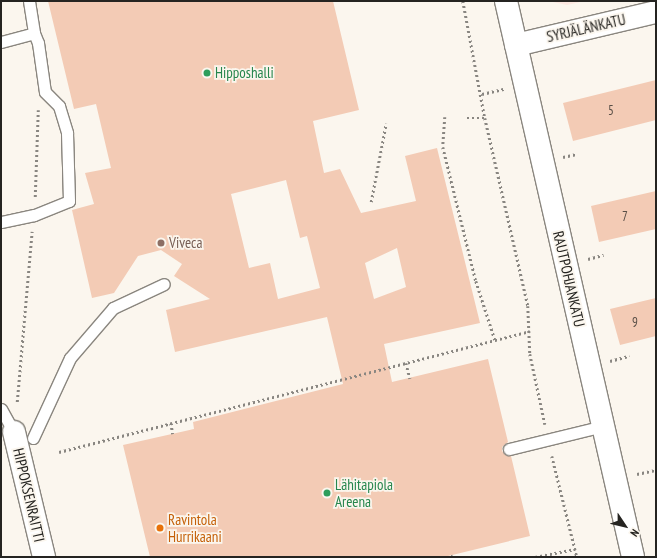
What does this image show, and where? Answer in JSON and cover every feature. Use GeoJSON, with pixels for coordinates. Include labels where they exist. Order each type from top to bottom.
{"type":"FeatureCollection","features":[{"type":"Feature","properties":{"kind":"street","name":"RAUTPOHJANKATU"},"geometry":{"type":"LineString","coordinates":[[506,1],[633,557]]}},
{"type":"Feature","properties":{"kind":"street","name":"SYRJÄLÄNKATU"},"geometry":{"type":"LineString","coordinates":[[516,45],[656,12]]}},
{"type":"Feature","properties":{"kind":"street","name":"HIPPOKSENRAITTI"},"geometry":{"type":"LineString","coordinates":[[23,435],[44,557]]}},
{"type":"Feature","properties":{"kind":"lane"},"geometry":{"type":"LineString","coordinates":[[1,222],[34,215],[69,201],[67,134],[59,106],[45,92],[38,43],[34,33],[29,1]]}},
{"type":"Feature","properties":{"kind":"lane"},"geometry":{"type":"LineString","coordinates":[[1,42],[34,33]]}},
{"type":"Feature","properties":{"kind":"lane"},"geometry":{"type":"LineString","coordinates":[[1,409],[23,435],[70,358],[113,308],[164,284]]}},
{"type":"Feature","properties":{"kind":"lane"},"geometry":{"type":"LineString","coordinates":[[509,449],[603,426]]}},
{"type":"Feature","properties":{"kind":"path"},"geometry":{"type":"LineString","coordinates":[[59,452],[530,331],[528,306],[486,118],[463,1]]}},
{"type":"Feature","properties":{"kind":"path"},"geometry":{"type":"LineString","coordinates":[[23,435],[38,107],[45,92]]}},
{"type":"Feature","properties":{"kind":"path"},"geometry":{"type":"LineString","coordinates":[[445,118],[443,147],[476,281],[495,340]]}},
{"type":"Feature","properties":{"kind":"path"},"geometry":{"type":"LineString","coordinates":[[467,118],[486,118]]}},
{"type":"Feature","properties":{"kind":"path"},"geometry":{"type":"LineString","coordinates":[[370,202],[386,123]]}},
{"type":"Feature","properties":{"kind":"path"},"geometry":{"type":"LineString","coordinates":[[560,158],[576,154]]}},
{"type":"Feature","properties":{"kind":"path"},"geometry":{"type":"LineString","coordinates":[[585,260],[603,255]]}},
{"type":"Feature","properties":{"kind":"path"},"geometry":{"type":"LineString","coordinates":[[609,361],[629,356]]}},
{"type":"Feature","properties":{"kind":"path"},"geometry":{"type":"LineString","coordinates":[[406,363],[410,378]]}},
{"type":"Feature","properties":{"kind":"path"},"geometry":{"type":"LineString","coordinates":[[171,423],[173,434]]}},
{"type":"Feature","properties":{"kind":"path"},"geometry":{"type":"LineString","coordinates":[[635,474],[656,470]]}},
{"type":"Feature","properties":{"kind":"path"},"geometry":{"type":"LineString","coordinates":[[535,557],[575,549]]}},
{"type":"Feature","properties":{"kind":"shaded area"},"geometry":{"type":"Polygon","coordinates":[[[548,1],[585,1],[567,5],[548,1]]]}},
{"type":"Feature","properties":{"kind":"building"},"geometry":{"type":"Polygon","coordinates":[[[48,1],[333,1],[359,110],[313,121],[324,173],[340,169],[361,213],[416,201],[405,156],[437,148],[480,323],[384,344],[392,382],[488,359],[508,442],[502,447],[502,451],[507,456],[511,456],[530,536],[444,557],[150,557],[123,445],[194,429],[193,422],[343,384],[327,317],[175,352],[166,310],[210,299],[174,276],[182,264],[161,250],[138,256],[114,293],[92,298],[72,210],[94,204],[85,173],[111,168],[96,104],[74,109],[48,1]],[[286,180],[231,194],[249,268],[270,263],[278,299],[320,288],[307,236],[300,238],[286,180]],[[397,248],[365,263],[374,299],[406,287],[397,248]]]}},
{"type":"Feature","properties":{"kind":"building"},"geometry":{"type":"Polygon","coordinates":[[[656,80],[656,120],[573,141],[563,103],[656,80]]]}},
{"type":"Feature","properties":{"kind":"building"},"geometry":{"type":"Polygon","coordinates":[[[656,191],[656,229],[599,242],[591,206],[656,191]]]}},
{"type":"Feature","properties":{"kind":"building"},"geometry":{"type":"Polygon","coordinates":[[[656,298],[656,336],[620,345],[610,309],[656,298]]]}},
{"type":"Feature","properties":{"kind":"place","name":"Hipposhalli"},"geometry":{"type":"Point","coordinates":[207,73]}},
{"type":"Feature","properties":{"kind":"place","name":"Viveca"},"geometry":{"type":"Point","coordinates":[161,243]}},
{"type":"Feature","properties":{"kind":"place","name":"Lähitapiola Areena"},"geometry":{"type":"Point","coordinates":[327,493]}},
{"type":"Feature","properties":{"kind":"place","name":"Ravintola Hurrikaani"},"geometry":{"type":"Point","coordinates":[160,528]}}]}
